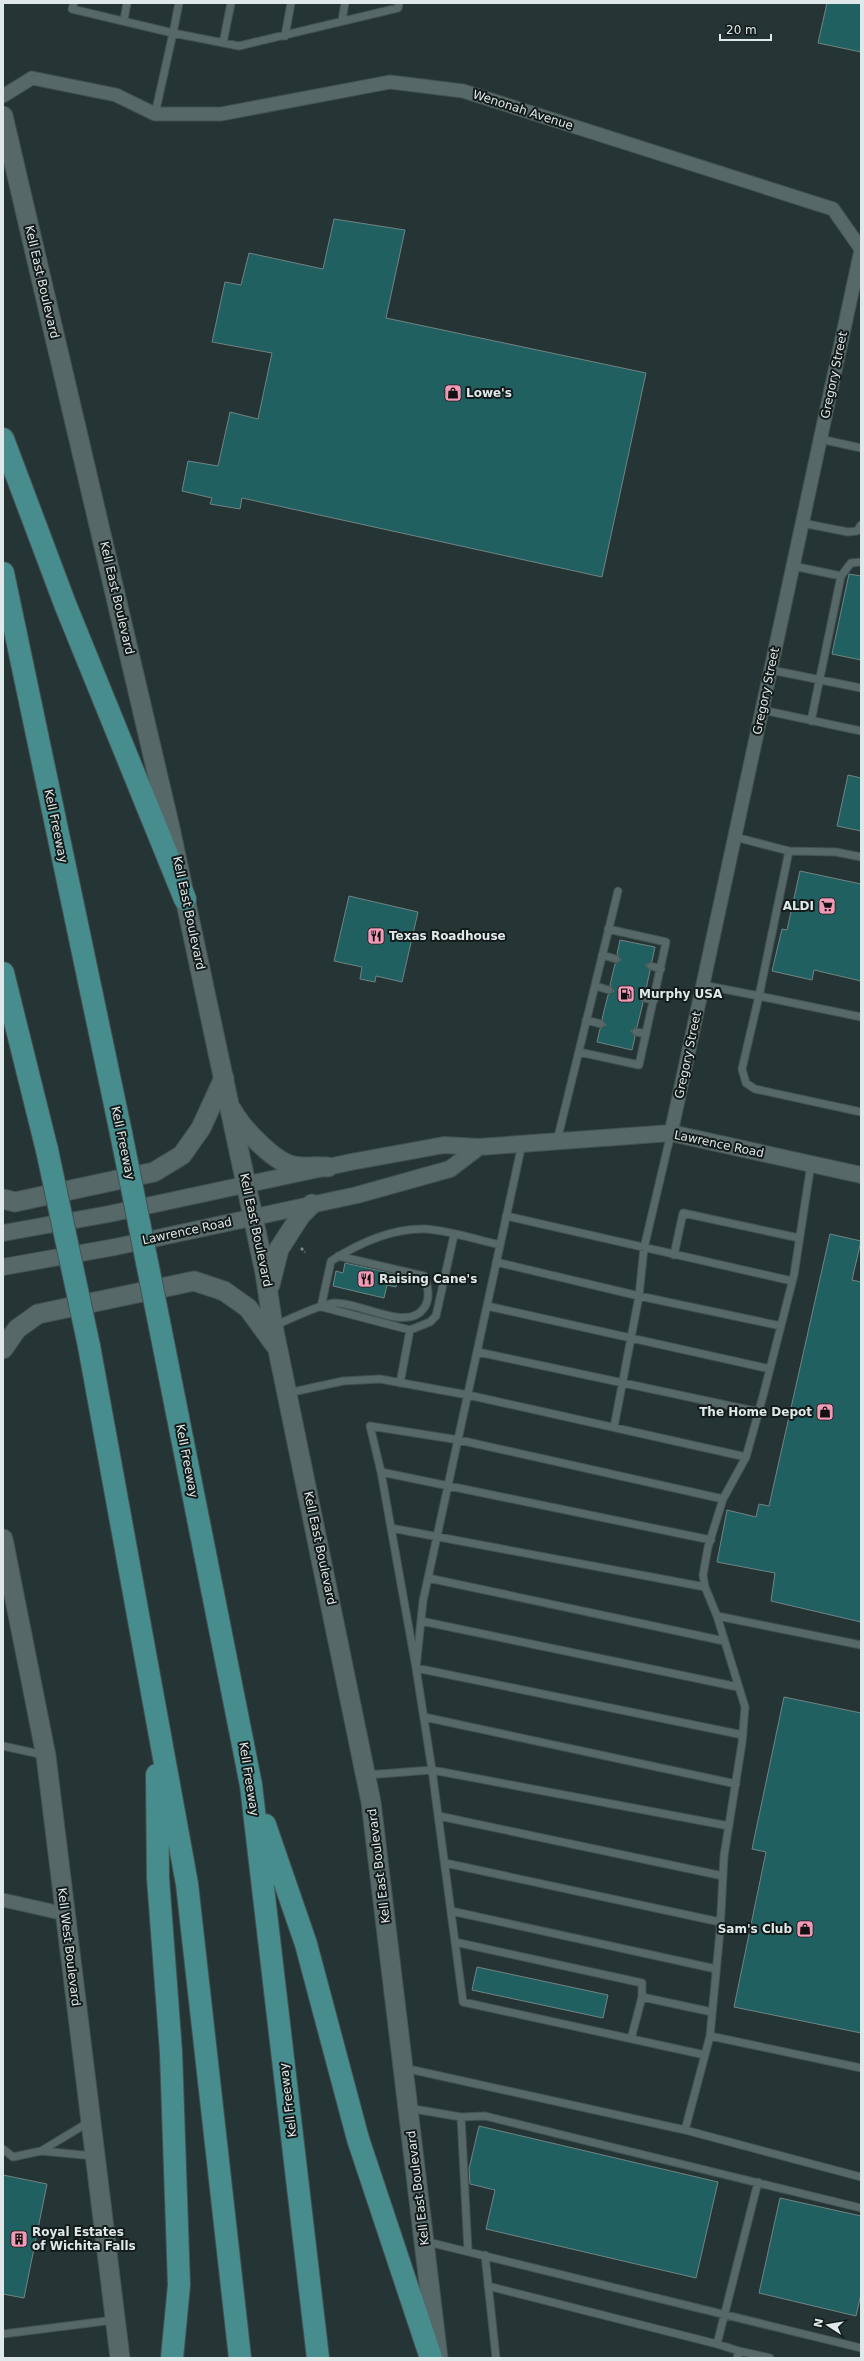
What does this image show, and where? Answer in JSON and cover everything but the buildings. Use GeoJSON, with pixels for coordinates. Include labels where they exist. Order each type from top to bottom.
{"type":"FeatureCollection","features":[{"type":"Feature","properties":{"kind":"highway"},"geometry":{"type":"LineString","coordinates":[[3,439],[65,604],[186,899]]}},
{"type":"Feature","properties":{"kind":"highway","name":"Kell Freeway"},"geometry":{"type":"LineString","coordinates":[[3,572],[121,1133],[251,1785],[318,2358]]}},
{"type":"Feature","properties":{"kind":"highway"},"geometry":{"type":"LineString","coordinates":[[3,973],[47,1150],[89,1346],[187,1884],[240,2358]]}},
{"type":"Feature","properties":{"kind":"highway"},"geometry":{"type":"LineString","coordinates":[[156,1714],[158,1878],[171,2052],[179,2285],[172,2358]]}},
{"type":"Feature","properties":{"kind":"highway"},"geometry":{"type":"LineString","coordinates":[[251,1785],[306,1944],[358,2139],[431,2358]]}},
{"type":"Feature","properties":{"kind":"main road","name":"Kell East Boulevard"},"geometry":{"type":"LineString","coordinates":[[3,116],[186,899],[253,1217],[268,1292],[273,1326],[372,1802],[438,2358]]}},
{"type":"Feature","properties":{"kind":"main road"},"geometry":{"type":"LineString","coordinates":[[3,1199],[15,1202],[154,1172],[182,1156],[201,1128],[224,1078]]}},
{"type":"Feature","properties":{"kind":"main road"},"geometry":{"type":"LineString","coordinates":[[230,1106],[237,1119],[274,1154],[293,1166],[328,1167]]}},
{"type":"Feature","properties":{"kind":"main road"},"geometry":{"type":"LineString","coordinates":[[268,1292],[279,1249],[301,1215],[312,1204]]}},
{"type":"Feature","properties":{"kind":"main road"},"geometry":{"type":"LineString","coordinates":[[3,1349],[17,1329],[38,1314],[194,1281],[224,1291],[248,1308],[278,1350]]}},
{"type":"Feature","properties":{"kind":"main road","name":"Kell West Boulevard"},"geometry":{"type":"LineString","coordinates":[[3,1539],[9,1596],[46,1756],[120,2358]]}},
{"type":"Feature","properties":{"kind":"street"},"geometry":{"type":"LineString","coordinates":[[3,96],[32,78],[116,95],[155,114]]}},
{"type":"Feature","properties":{"kind":"street","name":"Wenonah Avenue"},"geometry":{"type":"LineString","coordinates":[[155,114],[221,114],[390,82],[463,91],[833,209],[861,250]]}},
{"type":"Feature","properties":{"kind":"street","name":"Gregory Street"},"geometry":{"type":"LineString","coordinates":[[671,1133],[861,250]]}},
{"type":"Feature","properties":{"kind":"street","name":"Lawrence Road"},"geometry":{"type":"LineString","coordinates":[[3,1233],[109,1214],[246,1184],[444,1144],[479,1147],[671,1133],[861,1175]]}},
{"type":"Feature","properties":{"kind":"street","name":"Lawrence Road"},"geometry":{"type":"LineString","coordinates":[[3,1267],[115,1247],[357,1195],[450,1169],[479,1147]]}},
{"type":"Feature","properties":{"kind":"street"},"geometry":{"type":"LineString","coordinates":[[3,1900],[65,1914]]}},
{"type":"Feature","properties":{"kind":"lane"},"geometry":{"type":"LineString","coordinates":[[74,3],[72,9],[124,20],[173,33],[239,46],[285,36],[342,20],[398,8],[399,3]]}},
{"type":"Feature","properties":{"kind":"lane"},"geometry":{"type":"LineString","coordinates":[[124,20],[127,3]]}},
{"type":"Feature","properties":{"kind":"lane"},"geometry":{"type":"LineString","coordinates":[[155,114],[179,3]]}},
{"type":"Feature","properties":{"kind":"lane"},"geometry":{"type":"LineString","coordinates":[[223,43],[231,3]]}},
{"type":"Feature","properties":{"kind":"lane"},"geometry":{"type":"LineString","coordinates":[[285,36],[291,3]]}},
{"type":"Feature","properties":{"kind":"lane"},"geometry":{"type":"LineString","coordinates":[[342,20],[345,3]]}},
{"type":"Feature","properties":{"kind":"lane"},"geometry":{"type":"LineString","coordinates":[[820,439],[861,448]]}},
{"type":"Feature","properties":{"kind":"lane"},"geometry":{"type":"LineString","coordinates":[[802,523],[848,532],[857,531],[861,525]]}},
{"type":"Feature","properties":{"kind":"lane"},"geometry":{"type":"LineString","coordinates":[[811,720],[841,576],[851,564],[861,562]]}},
{"type":"Feature","properties":{"kind":"lane"},"geometry":{"type":"LineString","coordinates":[[793,566],[841,576]]}},
{"type":"Feature","properties":{"kind":"lane"},"geometry":{"type":"LineString","coordinates":[[771,670],[861,688]]}},
{"type":"Feature","properties":{"kind":"lane"},"geometry":{"type":"LineString","coordinates":[[762,710],[861,731]]}},
{"type":"Feature","properties":{"kind":"lane"},"geometry":{"type":"LineString","coordinates":[[735,837],[789,851],[836,852],[861,857]]}},
{"type":"Feature","properties":{"kind":"lane"},"geometry":{"type":"LineString","coordinates":[[789,851],[759,996],[742,1069],[746,1083],[755,1089],[861,1112]]}},
{"type":"Feature","properties":{"kind":"lane"},"geometry":{"type":"LineString","coordinates":[[557,1141],[618,891]]}},
{"type":"Feature","properties":{"kind":"lane"},"geometry":{"type":"LineString","coordinates":[[579,1052],[639,1065],[666,942],[608,929]]}},
{"type":"Feature","properties":{"kind":"lane"},"geometry":{"type":"LineString","coordinates":[[602,955],[616,959]]}},
{"type":"Feature","properties":{"kind":"lane"},"geometry":{"type":"LineString","coordinates":[[651,966],[661,968]]}},
{"type":"Feature","properties":{"kind":"lane"},"geometry":{"type":"LineString","coordinates":[[703,985],[861,1017]]}},
{"type":"Feature","properties":{"kind":"lane"},"geometry":{"type":"LineString","coordinates":[[595,986],[609,990]]}},
{"type":"Feature","properties":{"kind":"lane"},"geometry":{"type":"LineString","coordinates":[[644,998],[654,1000]]}},
{"type":"Feature","properties":{"kind":"lane"},"geometry":{"type":"LineString","coordinates":[[586,1020],[602,1024]]}},
{"type":"Feature","properties":{"kind":"lane"},"geometry":{"type":"LineString","coordinates":[[636,1032],[646,1034]]}},
{"type":"Feature","properties":{"kind":"lane"},"geometry":{"type":"LineString","coordinates":[[614,1427],[639,1296],[644,1248],[671,1133]]}},
{"type":"Feature","properties":{"kind":"lane"},"geometry":{"type":"LineString","coordinates":[[416,1668],[421,1621],[428,1578],[522,1144]]}},
{"type":"Feature","properties":{"kind":"lane"},"geometry":{"type":"LineString","coordinates":[[685,2130],[710,2036],[724,1856],[743,1735],[745,1707],[717,1616],[705,1587],[703,1575],[710,1540],[723,1499],[746,1457],[759,1412],[792,1281],[811,1164]]}},
{"type":"Feature","properties":{"kind":"lane"},"geometry":{"type":"LineString","coordinates":[[674,1255],[683,1213],[799,1238]]}},
{"type":"Feature","properties":{"kind":"lane"},"geometry":{"type":"LineString","coordinates":[[506,1216],[792,1281]]}},
{"type":"Feature","properties":{"kind":"lane"},"geometry":{"type":"LineString","coordinates":[[321,1307],[331,1261],[338,1256],[389,1233],[426,1229],[500,1245]]}},
{"type":"Feature","properties":{"kind":"lane"},"geometry":{"type":"LineString","coordinates":[[321,1307],[410,1330],[430,1322],[436,1316],[454,1235]]}},
{"type":"Feature","properties":{"kind":"lane"},"geometry":{"type":"LineString","coordinates":[[273,1326],[334,1303],[410,1318],[420,1314],[427,1305],[428,1287],[424,1276],[400,1269],[338,1256]]}},
{"type":"Feature","properties":{"kind":"lane"},"geometry":{"type":"LineString","coordinates":[[496,1262],[639,1296],[781,1326]]}},
{"type":"Feature","properties":{"kind":"lane"},"geometry":{"type":"LineString","coordinates":[[487,1306],[770,1369]]}},
{"type":"Feature","properties":{"kind":"lane"},"geometry":{"type":"LineString","coordinates":[[400,1383],[410,1330]]}},
{"type":"Feature","properties":{"kind":"lane"},"geometry":{"type":"LineString","coordinates":[[478,1352],[759,1412]]}},
{"type":"Feature","properties":{"kind":"lane"},"geometry":{"type":"LineString","coordinates":[[288,1394],[343,1382],[380,1379],[468,1395],[746,1457]]}},
{"type":"Feature","properties":{"kind":"lane"},"geometry":{"type":"LineString","coordinates":[[705,2055],[463,2002],[439,1816],[424,1717],[391,1528],[370,1426],[459,1440],[723,1499]]}},
{"type":"Feature","properties":{"kind":"lane"},"geometry":{"type":"LineString","coordinates":[[380,1472],[710,1540]]}},
{"type":"Feature","properties":{"kind":"lane"},"geometry":{"type":"LineString","coordinates":[[391,1528],[705,1587]]}},
{"type":"Feature","properties":{"kind":"lane"},"geometry":{"type":"LineString","coordinates":[[428,1578],[724,1641]]}},
{"type":"Feature","properties":{"kind":"lane"},"geometry":{"type":"LineString","coordinates":[[717,1616],[861,1645]]}},
{"type":"Feature","properties":{"kind":"lane"},"geometry":{"type":"LineString","coordinates":[[421,1621],[738,1687]]}},
{"type":"Feature","properties":{"kind":"lane"},"geometry":{"type":"LineString","coordinates":[[416,1668],[743,1735]]}},
{"type":"Feature","properties":{"kind":"lane"},"geometry":{"type":"LineString","coordinates":[[424,1717],[736,1784]]}},
{"type":"Feature","properties":{"kind":"lane"},"geometry":{"type":"LineString","coordinates":[[3,1746],[46,1756]]}},
{"type":"Feature","properties":{"kind":"lane"},"geometry":{"type":"LineString","coordinates":[[366,1775],[432,1770],[729,1826]]}},
{"type":"Feature","properties":{"kind":"lane"},"geometry":{"type":"LineString","coordinates":[[439,1816],[723,1876]]}},
{"type":"Feature","properties":{"kind":"lane"},"geometry":{"type":"LineString","coordinates":[[445,1863],[720,1922]]}},
{"type":"Feature","properties":{"kind":"lane"},"geometry":{"type":"LineString","coordinates":[[451,1911],[716,1969]]}},
{"type":"Feature","properties":{"kind":"lane"},"geometry":{"type":"LineString","coordinates":[[455,1942],[642,1983],[642,1997],[631,2039]]}},
{"type":"Feature","properties":{"kind":"lane"},"geometry":{"type":"LineString","coordinates":[[642,1997],[712,2012]]}},
{"type":"Feature","properties":{"kind":"lane"},"geometry":{"type":"LineString","coordinates":[[710,2036],[861,2068]]}},
{"type":"Feature","properties":{"kind":"lane"},"geometry":{"type":"LineString","coordinates":[[404,2067],[685,2130],[861,2177]]}},
{"type":"Feature","properties":{"kind":"lane"},"geometry":{"type":"LineString","coordinates":[[408,2108],[461,2117],[485,2116],[861,2208]]}},
{"type":"Feature","properties":{"kind":"lane"},"geometry":{"type":"LineString","coordinates":[[461,2117],[468,2251]]}},
{"type":"Feature","properties":{"kind":"lane"},"geometry":{"type":"LineString","coordinates":[[41,2151],[91,2121]]}},
{"type":"Feature","properties":{"kind":"lane"},"geometry":{"type":"LineString","coordinates":[[3,2149],[13,2157],[41,2151],[96,2157]]}},
{"type":"Feature","properties":{"kind":"lane"},"geometry":{"type":"LineString","coordinates":[[717,2344],[726,2314],[758,2182]]}},
{"type":"Feature","properties":{"kind":"lane"},"geometry":{"type":"LineString","coordinates":[[424,2241],[861,2348]]}},
{"type":"Feature","properties":{"kind":"lane"},"geometry":{"type":"LineString","coordinates":[[485,2255],[496,2358]]}},
{"type":"Feature","properties":{"kind":"lane"},"geometry":{"type":"LineString","coordinates":[[488,2286],[717,2344],[738,2354],[770,2358]]}},
{"type":"Feature","properties":{"kind":"lane"},"geometry":{"type":"LineString","coordinates":[[3,2334],[116,2320]]}},
{"type":"Feature","properties":{"kind":"place","name":"Lowe's"},"geometry":{"type":"Point","coordinates":[453,393]}},
{"type":"Feature","properties":{"kind":"place","name":"ALDI"},"geometry":{"type":"Point","coordinates":[827,906]}},
{"type":"Feature","properties":{"kind":"place","name":"Texas Roadhouse"},"geometry":{"type":"Point","coordinates":[376,936]}},
{"type":"Feature","properties":{"kind":"place","name":"Murphy USA"},"geometry":{"type":"Point","coordinates":[626,994]}},
{"type":"Feature","properties":{"kind":"place","name":"Raising Cane's"},"geometry":{"type":"Point","coordinates":[366,1279]}},
{"type":"Feature","properties":{"kind":"place","name":"The Home Depot"},"geometry":{"type":"Point","coordinates":[825,1412]}},
{"type":"Feature","properties":{"kind":"place","name":"Sam's Club"},"geometry":{"type":"Point","coordinates":[805,1929]}},
{"type":"Feature","properties":{"kind":"place","name":"Royal Estates of Wichita Falls"},"geometry":{"type":"Point","coordinates":[19,2239]}}]}
